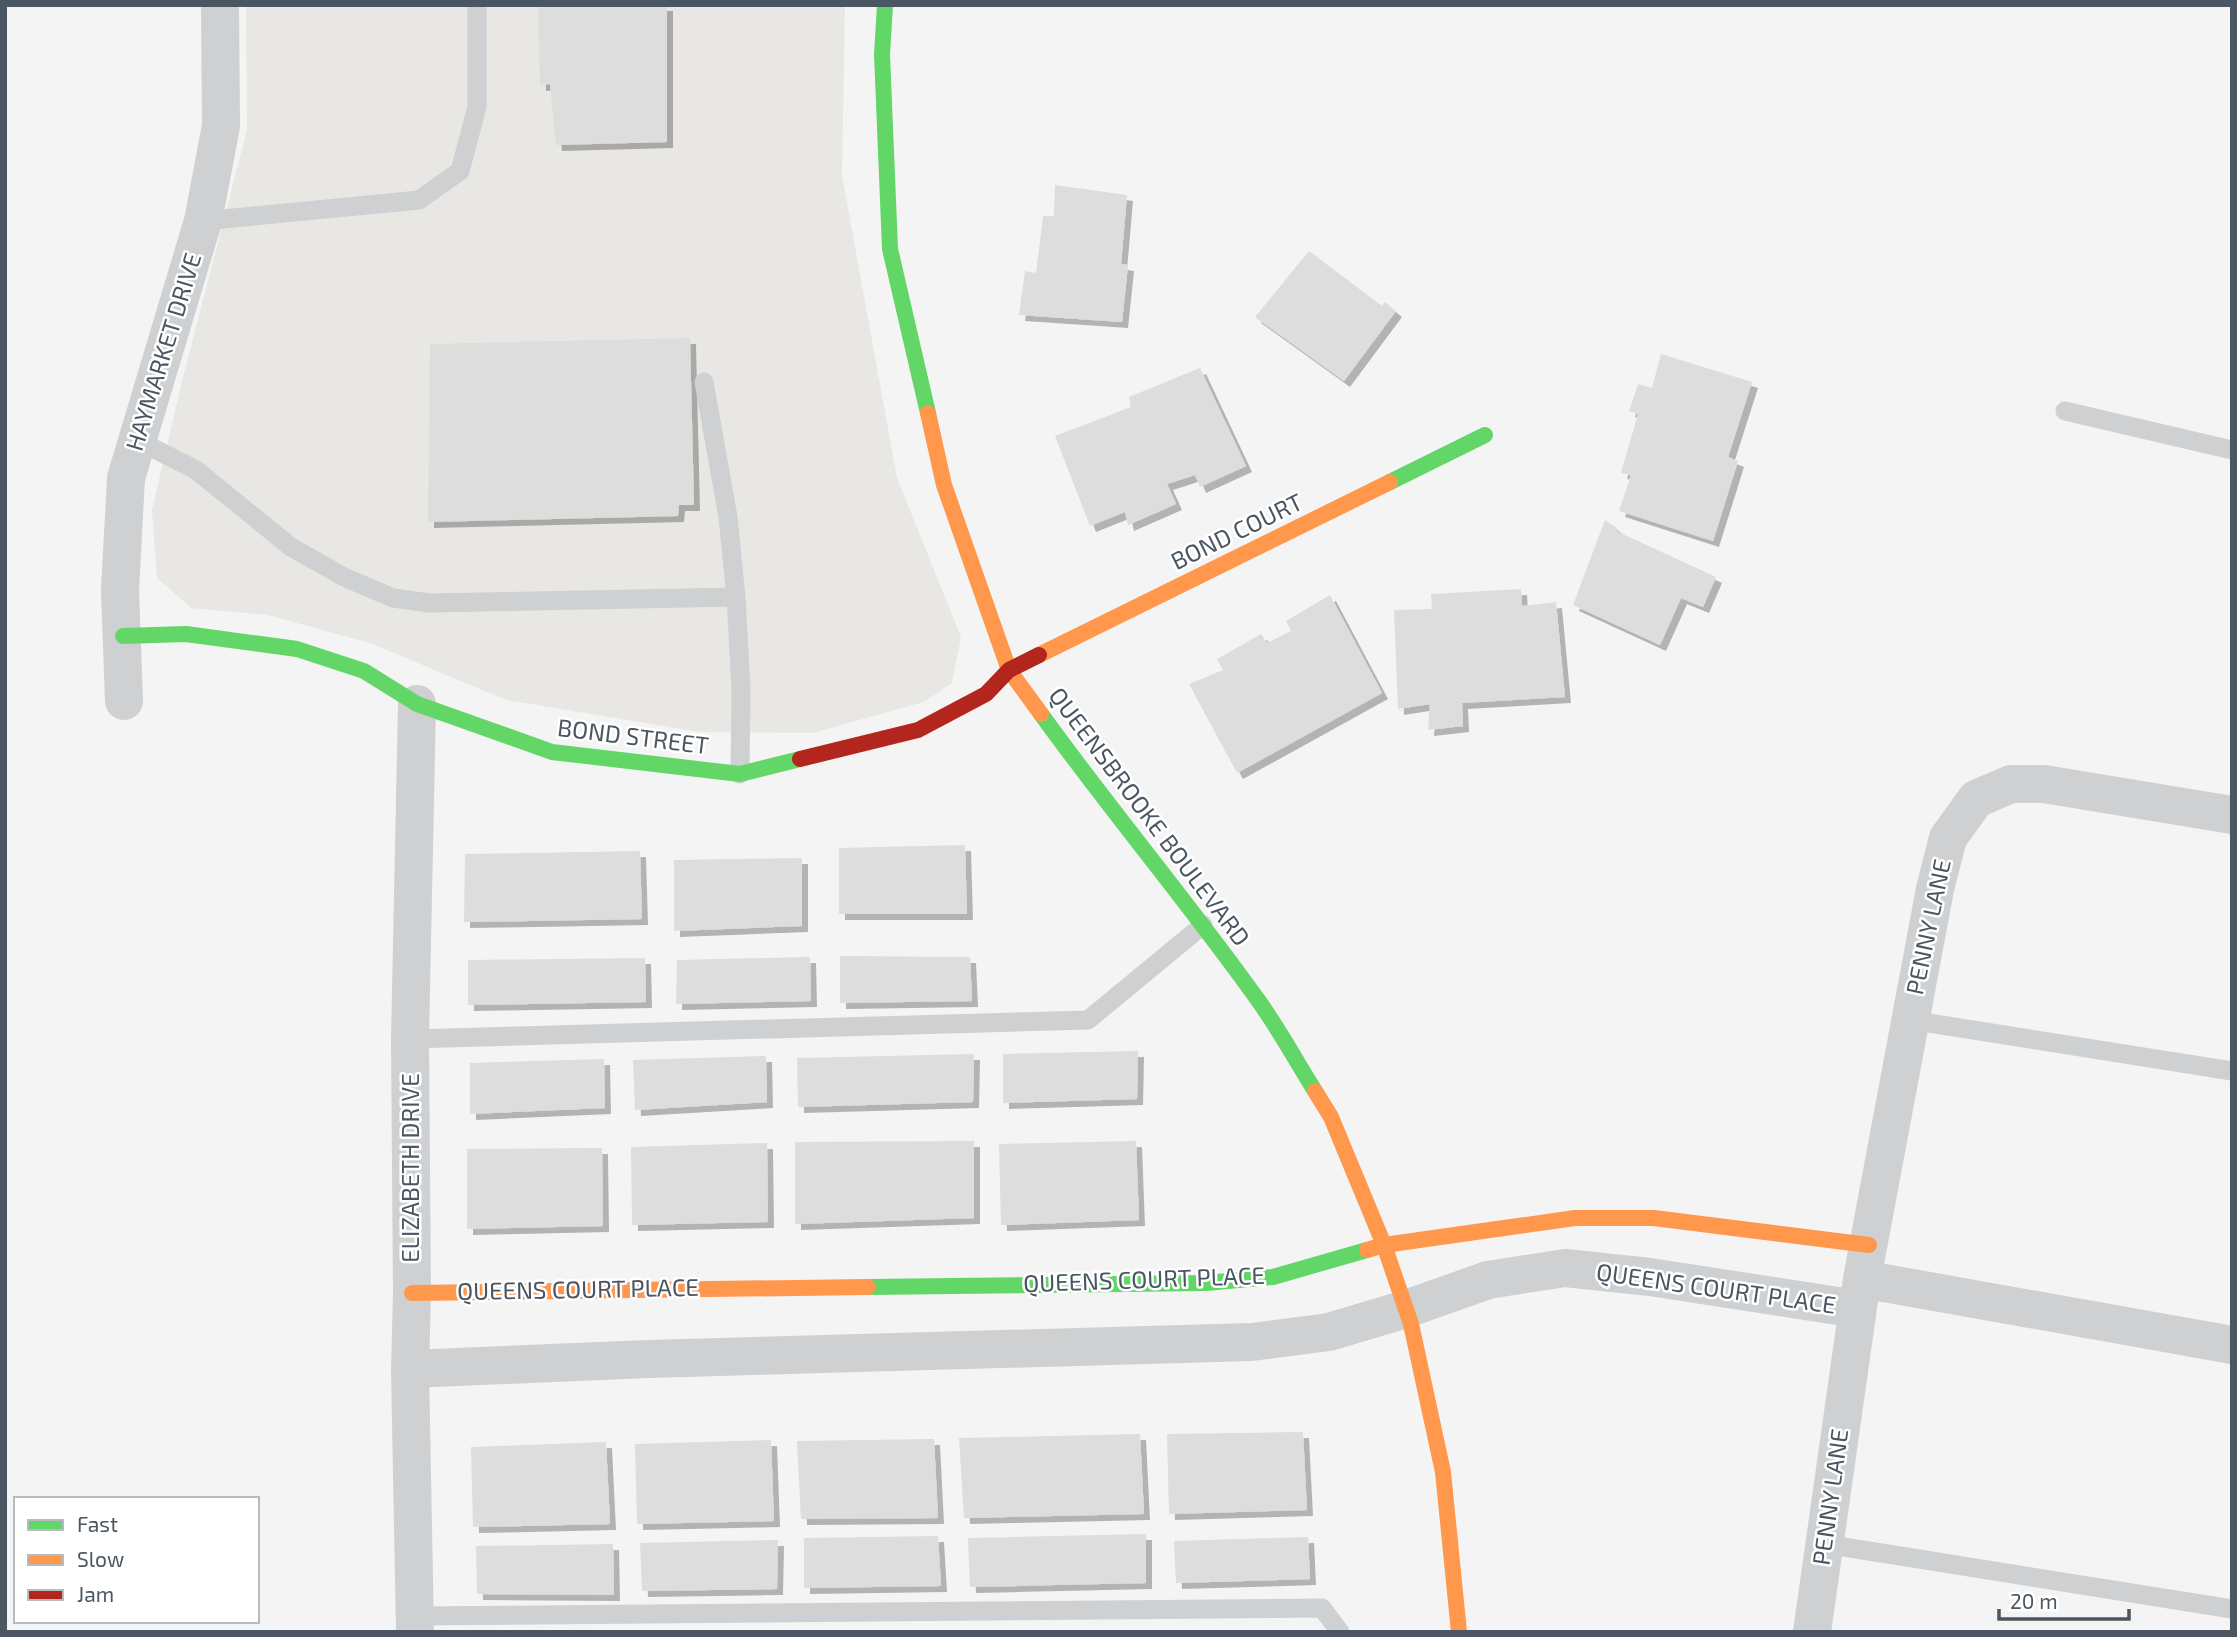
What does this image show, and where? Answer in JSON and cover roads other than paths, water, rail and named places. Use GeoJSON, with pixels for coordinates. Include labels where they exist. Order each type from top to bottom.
{"type":"FeatureCollection","features":[{"type":"Feature","properties":{"kind":"street","name":"HAYMARKET DRIVE"},"geometry":{"type":"LineString","coordinates":[[124,701],[120,590],[126,478],[204,221],[221,126],[220,5]]}},
{"type":"Feature","properties":{"kind":"street","name":"QUEENSBROOKE BOULEVARD"},"geometry":{"type":"LineString","coordinates":[[885,5],[882,54],[890,249],[944,485],[1009,670],[1089,781],[1203,925],[1260,1003],[1331,1117],[1384,1245],[1411,1324],[1443,1472],[1459,1632]]}},
{"type":"Feature","properties":{"kind":"street","name":"BOND COURT"},"geometry":{"type":"LineString","coordinates":[[1009,670],[1485,435]]}},
{"type":"Feature","properties":{"kind":"street","name":"BOND STREET"},"geometry":{"type":"LineString","coordinates":[[123,636],[186,634],[297,649],[364,671],[417,704],[552,752],[740,774],[918,730],[986,694],[1009,670]]}},
{"type":"Feature","properties":{"kind":"street","name":"ELIZABETH DRIVE"},"geometry":{"type":"LineString","coordinates":[[415,1624],[410,1368],[410,1038],[417,704]]}},
{"type":"Feature","properties":{"kind":"street","name":"PENNY LANE"},"geometry":{"type":"LineString","coordinates":[[1812,1632],[1863,1278],[1935,889],[1948,838],[1976,799],[2011,784],[2043,784],[2232,815]]}},
{"type":"Feature","properties":{"kind":"street","name":"QUEENS COURT PLACE"},"geometry":{"type":"LineString","coordinates":[[412,1293],[1206,1283],[1273,1276],[1384,1245],[1576,1218],[1654,1218],[1863,1278]]}},
{"type":"Feature","properties":{"kind":"street","name":"QUEENS COURT PLACE"},"geometry":{"type":"LineString","coordinates":[[410,1368],[1252,1342],[1329,1332],[1488,1280],[1565,1268],[1650,1278],[1863,1278]]}},
{"type":"Feature","properties":{"kind":"street"},"geometry":{"type":"LineString","coordinates":[[1863,1278],[2232,1345]]}},
{"type":"Feature","properties":{"kind":"lane"},"geometry":{"type":"LineString","coordinates":[[204,221],[419,200],[460,171],[477,107],[477,5]]}},
{"type":"Feature","properties":{"kind":"lane"},"geometry":{"type":"LineString","coordinates":[[704,382],[727,517],[736,597],[741,689],[740,774]]}},
{"type":"Feature","properties":{"kind":"lane"},"geometry":{"type":"LineString","coordinates":[[2065,411],[2232,450]]}},
{"type":"Feature","properties":{"kind":"lane"},"geometry":{"type":"LineString","coordinates":[[137,440],[196,470],[291,547],[344,577],[393,598],[429,603],[736,597]]}},
{"type":"Feature","properties":{"kind":"lane"},"geometry":{"type":"LineString","coordinates":[[410,1038],[1088,1020],[1203,925]]}},
{"type":"Feature","properties":{"kind":"lane"},"geometry":{"type":"LineString","coordinates":[[1910,1020],[2232,1071]]}},
{"type":"Feature","properties":{"kind":"lane"},"geometry":{"type":"LineString","coordinates":[[1825,1544],[2232,1609]]}},
{"type":"Feature","properties":{"kind":"lane"},"geometry":{"type":"LineString","coordinates":[[415,1624],[1322,1608],[1340,1632]]}}]}
